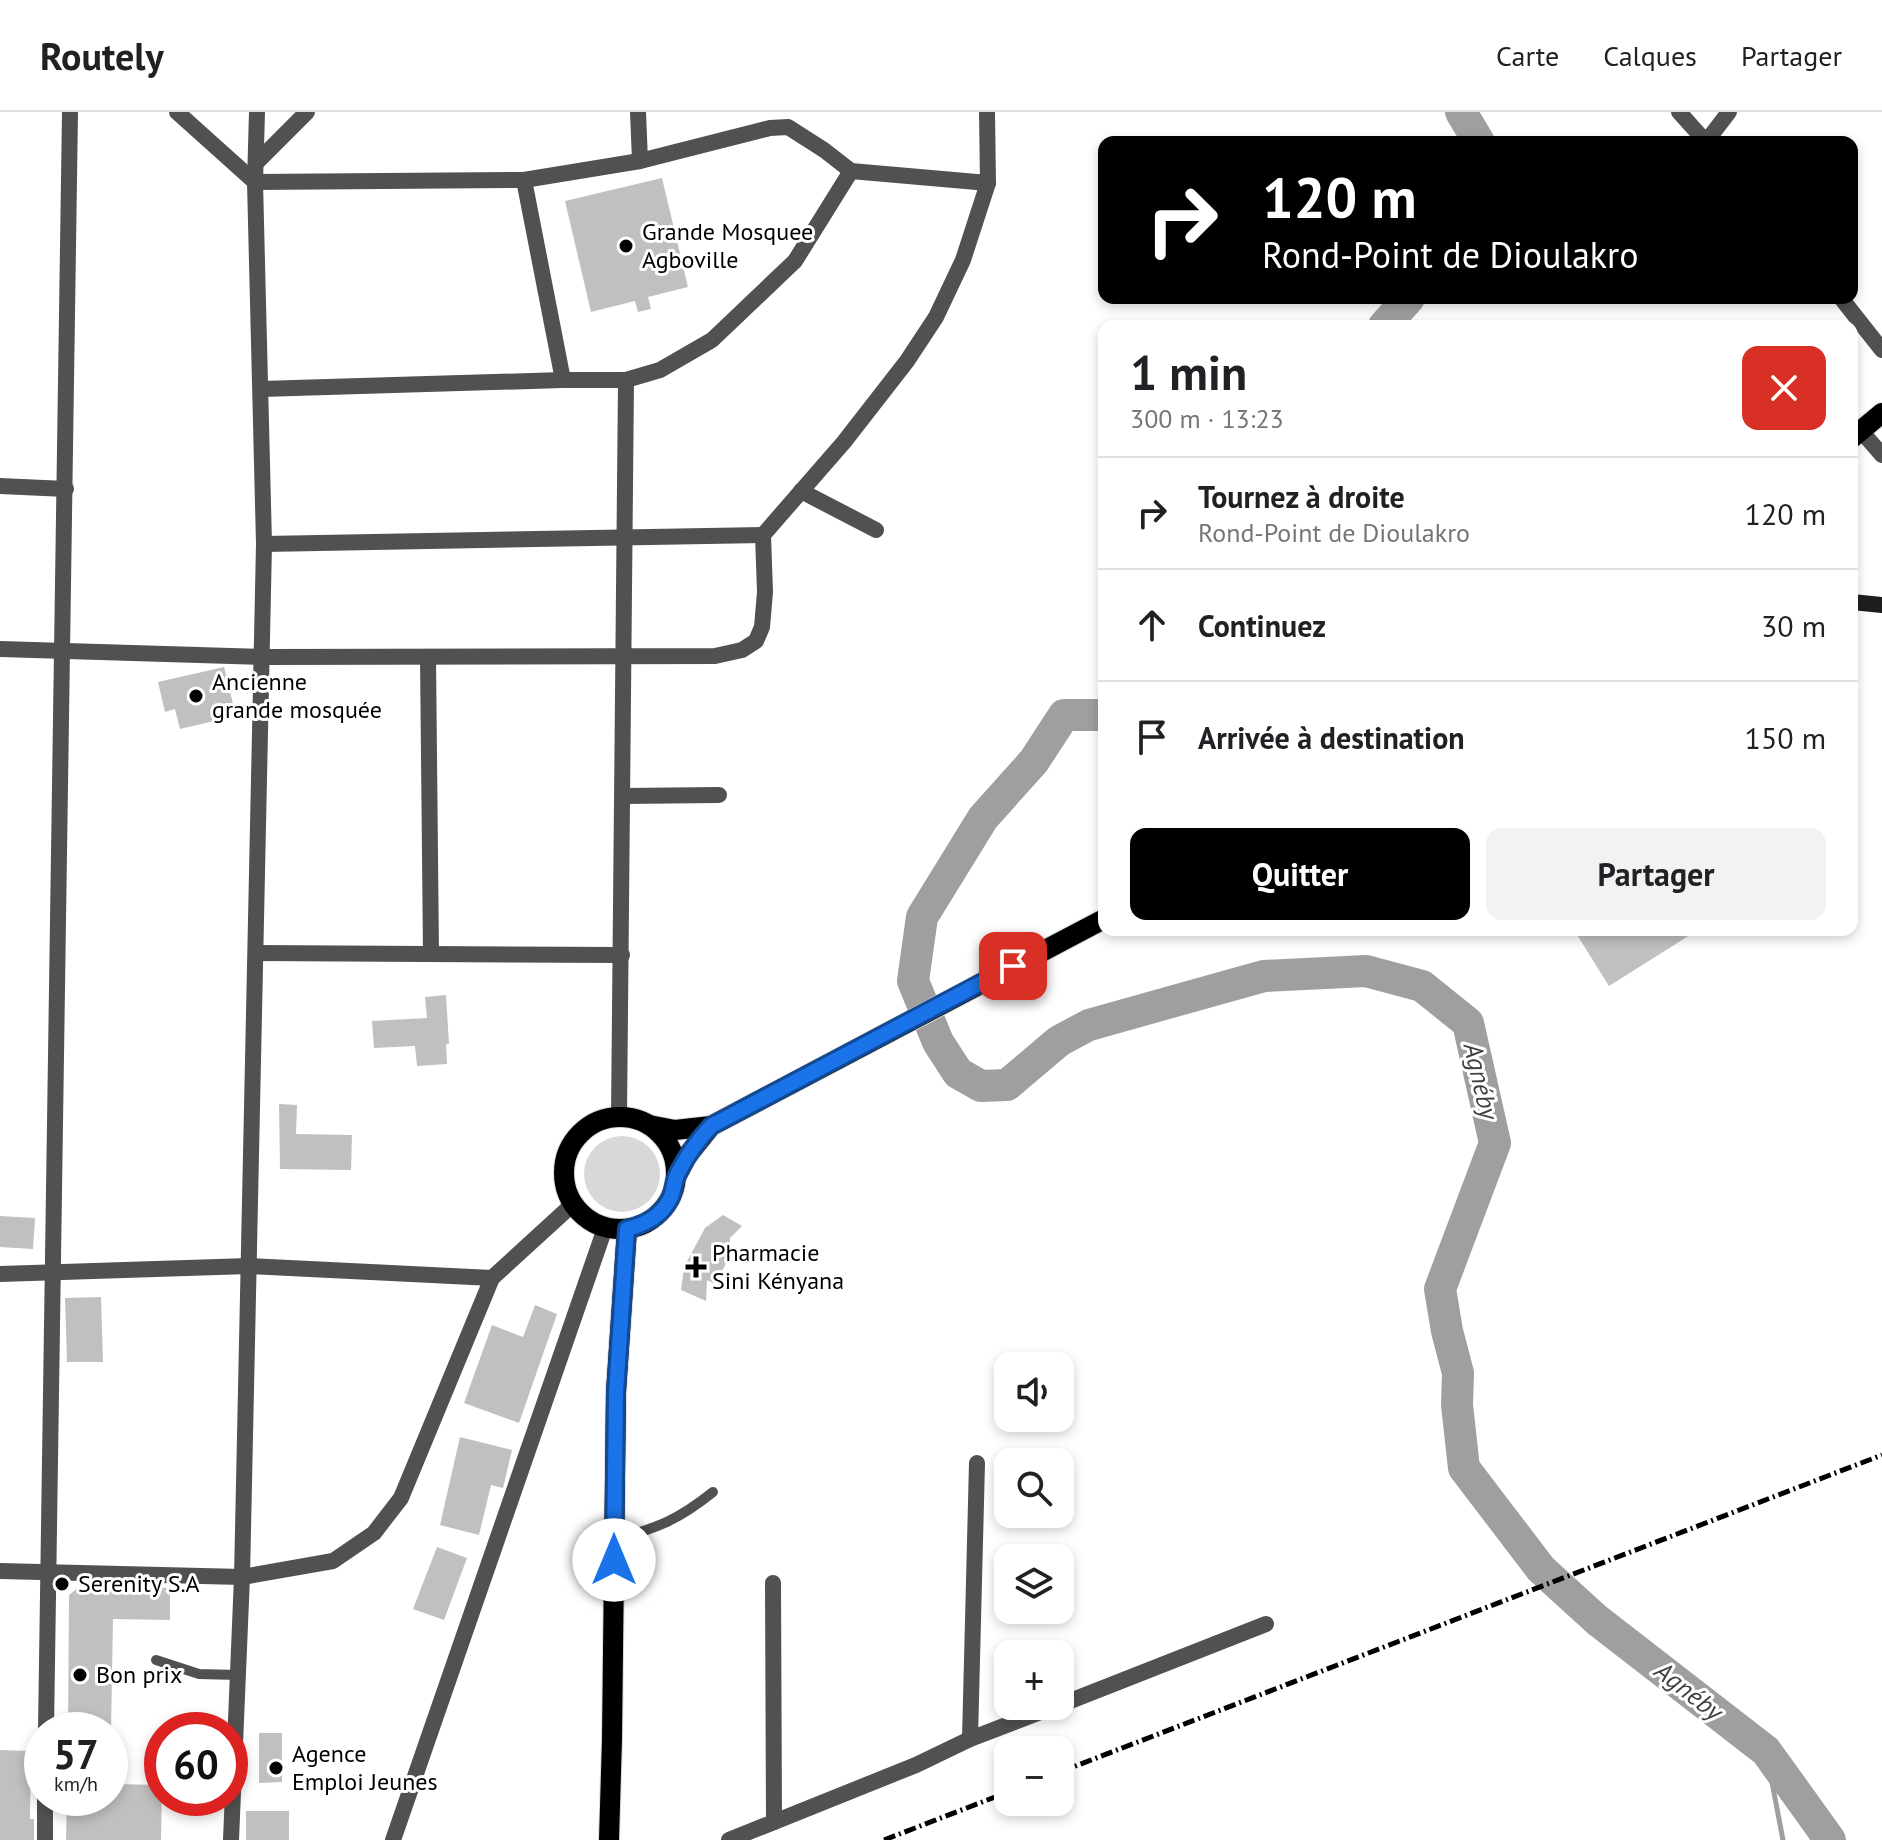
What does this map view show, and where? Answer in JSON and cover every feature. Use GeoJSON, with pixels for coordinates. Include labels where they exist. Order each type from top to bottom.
{"type":"FeatureCollection","features":[{"type":"Feature","properties":{"kind":"main road"},"geometry":{"type":"LineString","coordinates":[[1858,433],[1882,413]]}},
{"type":"Feature","properties":{"kind":"main road"},"geometry":{"type":"LineString","coordinates":[[711,1126],[687,1156],[661,1212],[645,1224],[627,1229],[605,1228],[582,1215],[573,1204],[566,1189],[564,1172],[567,1155],[575,1140],[587,1128],[602,1120],[619,1117],[675,1130],[711,1126],[1098,922]]}},
{"type":"Feature","properties":{"kind":"main road"},"geometry":{"type":"LineString","coordinates":[[649,1125],[670,1148],[676,1177]]}},
{"type":"Feature","properties":{"kind":"main road"},"geometry":{"type":"LineString","coordinates":[[609,1840],[616,1392],[627,1229]]}},
{"type":"Feature","properties":{"kind":"street"},"geometry":{"type":"LineString","coordinates":[[46,1712],[70,112]]}},
{"type":"Feature","properties":{"kind":"street"},"geometry":{"type":"LineString","coordinates":[[177,112],[255,182],[524,180],[640,161],[770,128],[788,127],[851,171],[988,183]]}},
{"type":"Feature","properties":{"kind":"street"},"geometry":{"type":"LineString","coordinates":[[235,1712],[242,1577],[264,544],[255,182],[257,112]]}},
{"type":"Feature","properties":{"kind":"street"},"geometry":{"type":"LineString","coordinates":[[257,162],[307,112]]}},
{"type":"Feature","properties":{"kind":"street"},"geometry":{"type":"LineString","coordinates":[[638,112],[640,161]]}},
{"type":"Feature","properties":{"kind":"street"},"geometry":{"type":"LineString","coordinates":[[0,649],[262,657],[624,658],[715,656],[742,650],[756,641],[762,627],[765,592],[763,535],[844,442],[907,361],[936,317],[963,260],[988,183],[987,112]]}},
{"type":"Feature","properties":{"kind":"street"},"geometry":{"type":"LineString","coordinates":[[1679,112],[1701,136]]}},
{"type":"Feature","properties":{"kind":"street"},"geometry":{"type":"LineString","coordinates":[[1711,136],[1729,112]]}},
{"type":"Feature","properties":{"kind":"street"},"geometry":{"type":"LineString","coordinates":[[261,389],[626,380],[660,370],[712,340],[795,261],[851,171]]}},
{"type":"Feature","properties":{"kind":"street"},"geometry":{"type":"LineString","coordinates":[[524,180],[563,380]]}},
{"type":"Feature","properties":{"kind":"street"},"geometry":{"type":"LineString","coordinates":[[1846,304],[1882,350]]}},
{"type":"Feature","properties":{"kind":"street"},"geometry":{"type":"LineString","coordinates":[[619,1117],[626,380]]}},
{"type":"Feature","properties":{"kind":"street"},"geometry":{"type":"LineString","coordinates":[[1858,437],[1882,455]]}},
{"type":"Feature","properties":{"kind":"street"},"geometry":{"type":"LineString","coordinates":[[0,486],[66,489]]}},
{"type":"Feature","properties":{"kind":"street"},"geometry":{"type":"LineString","coordinates":[[801,491],[876,530]]}},
{"type":"Feature","properties":{"kind":"street"},"geometry":{"type":"LineString","coordinates":[[264,544],[763,535]]}},
{"type":"Feature","properties":{"kind":"street"},"geometry":{"type":"LineString","coordinates":[[1858,603],[1882,605]]}},
{"type":"Feature","properties":{"kind":"street"},"geometry":{"type":"LineString","coordinates":[[428,657],[431,954]]}},
{"type":"Feature","properties":{"kind":"street"},"geometry":{"type":"LineString","coordinates":[[623,796],[719,795]]}},
{"type":"Feature","properties":{"kind":"street"},"geometry":{"type":"LineString","coordinates":[[256,953],[622,955]]}},
{"type":"Feature","properties":{"kind":"street"},"geometry":{"type":"LineString","coordinates":[[0,1571],[242,1577],[333,1561],[374,1533],[401,1498],[492,1278],[573,1204]]}},
{"type":"Feature","properties":{"kind":"street"},"geometry":{"type":"LineString","coordinates":[[393,1840],[605,1228]]}},
{"type":"Feature","properties":{"kind":"street"},"geometry":{"type":"LineString","coordinates":[[0,1274],[249,1266],[492,1278]]}},
{"type":"Feature","properties":{"kind":"street"},"geometry":{"type":"LineString","coordinates":[[970,1739],[977,1463]]}},
{"type":"Feature","properties":{"kind":"street"},"geometry":{"type":"LineString","coordinates":[[773,1583],[774,1822]]}},
{"type":"Feature","properties":{"kind":"street"},"geometry":{"type":"LineString","coordinates":[[1074,1699],[1266,1624]]}},
{"type":"Feature","properties":{"kind":"street"},"geometry":{"type":"LineString","coordinates":[[729,1840],[1019,1720]]}},
{"type":"Feature","properties":{"kind":"street"},"geometry":{"type":"LineString","coordinates":[[45,1816],[45,1840]]}},
{"type":"Feature","properties":{"kind":"street"},"geometry":{"type":"LineString","coordinates":[[231,1816],[231,1840]]}},
{"type":"Feature","properties":{"kind":"lane"},"geometry":{"type":"LineString","coordinates":[[615,1539],[657,1528],[686,1514],[713,1492]]}},
{"type":"Feature","properties":{"kind":"lane"},"geometry":{"type":"LineString","coordinates":[[156,1660],[199,1674],[238,1675]]}},
{"type":"Feature","properties":{"kind":"shaded area"},"geometry":{"type":"Polygon","coordinates":[[[615,1136],[629,1136],[643,1142],[654,1153],[660,1174],[657,1189],[649,1201],[629,1212],[615,1212],[601,1206],[590,1195],[584,1181],[584,1167],[590,1153],[601,1142],[615,1136]]]}},
{"type":"Feature","properties":{"kind":"building","name":"Grande Mosquee Agboville"},"geometry":{"type":"Polygon","coordinates":[[[662,178],[688,287],[648,297],[651,309],[638,312],[635,301],[591,312],[565,201],[662,178]]]}},
{"type":"Feature","properties":{"kind":"building","name":"Ancienne grande mosquée"},"geometry":{"type":"Polygon","coordinates":[[[224,667],[236,716],[180,729],[175,709],[165,712],[158,682],[224,667]]]}},
{"type":"Feature","properties":{"kind":"building"},"geometry":{"type":"Polygon","coordinates":[[[1578,936],[1688,936],[1609,986],[1578,936]]]}},
{"type":"Feature","properties":{"kind":"building"},"geometry":{"type":"Polygon","coordinates":[[[446,995],[447,1064],[417,1066],[415,1046],[374,1048],[372,1021],[427,1018],[425,997],[446,995]]]}},
{"type":"Feature","properties":{"kind":"building"},"geometry":{"type":"Polygon","coordinates":[[[279,1104],[297,1105],[296,1134],[352,1135],[351,1170],[280,1169],[279,1104]]]}},
{"type":"Feature","properties":{"kind":"building"},"geometry":{"type":"Polygon","coordinates":[[[723,1215],[742,1226],[730,1238],[730,1256],[715,1284],[707,1280],[706,1301],[681,1290],[684,1267],[705,1228],[723,1215]]]}},
{"type":"Feature","properties":{"kind":"building"},"geometry":{"type":"Polygon","coordinates":[[[0,1216],[35,1218],[33,1249],[0,1247],[0,1216]]]}},
{"type":"Feature","properties":{"kind":"building"},"geometry":{"type":"Polygon","coordinates":[[[101,1297],[103,1362],[67,1362],[65,1298],[101,1297]]]}},
{"type":"Feature","properties":{"kind":"building"},"geometry":{"type":"Polygon","coordinates":[[[535,1305],[557,1314],[519,1423],[464,1403],[492,1325],[523,1337],[535,1305]]]}},
{"type":"Feature","properties":{"kind":"building"},"geometry":{"type":"Polygon","coordinates":[[[460,1437],[512,1450],[503,1488],[491,1485],[479,1535],[440,1525],[460,1437]]]}},
{"type":"Feature","properties":{"kind":"building"},"geometry":{"type":"Polygon","coordinates":[[[437,1547],[467,1558],[444,1620],[413,1609],[437,1547]]]}},
{"type":"Feature","properties":{"kind":"building"},"geometry":{"type":"Polygon","coordinates":[[[79,1587],[170,1588],[170,1620],[113,1619],[111,1712],[68,1712],[69,1595],[79,1587]]]}},
{"type":"Feature","properties":{"kind":"building"},"geometry":{"type":"Polygon","coordinates":[[[259,1733],[282,1733],[282,1782],[259,1783],[259,1733]]]}},
{"type":"Feature","properties":{"kind":"building"},"geometry":{"type":"Polygon","coordinates":[[[0,1750],[24,1751],[24,1816],[34,1819],[34,1840],[0,1840],[0,1750]]]}},
{"type":"Feature","properties":{"kind":"building"},"geometry":{"type":"Polygon","coordinates":[[[128,1784],[144,1785],[144,1816],[161,1816],[161,1840],[66,1840],[67,1816],[128,1816],[128,1784]]]}},
{"type":"Feature","properties":{"kind":"building"},"geometry":{"type":"Polygon","coordinates":[[[248,1811],[289,1811],[289,1840],[246,1840],[248,1811]]]}},
{"type":"Feature","properties":{"kind":"waterway","name":"Agnéby"},"geometry":{"type":"LineString","coordinates":[[1461,112],[1475,136]]}},
{"type":"Feature","properties":{"kind":"waterway","name":"Agnéby"},"geometry":{"type":"LineString","coordinates":[[1389,320],[1404,304]]}},
{"type":"Feature","properties":{"kind":"waterway","name":"Agnéby"},"geometry":{"type":"LineString","coordinates":[[1098,715],[1064,715],[1034,761],[983,818],[922,917],[913,981],[938,1042],[958,1073],[981,1086],[1007,1085],[1059,1041],[1089,1025],[1264,976],[1366,971],[1422,986],[1468,1023],[1495,1143],[1440,1289],[1458,1373],[1457,1405],[1464,1468],[1541,1569],[1597,1620],[1766,1751],[1830,1840]]}},
{"type":"Feature","properties":{"kind":"waterway"},"geometry":{"type":"LineString","coordinates":[[1766,1751],[1783,1840]]}},
{"type":"Feature","properties":{"kind":"railway"},"geometry":{"type":"LineString","coordinates":[[1074,1767],[1882,1455]]}},
{"type":"Feature","properties":{"kind":"railway"},"geometry":{"type":"LineString","coordinates":[[884,1840],[994,1797]]}},
{"type":"Feature","properties":{"kind":"place","name":"Grande Mosquee Agboville"},"geometry":{"type":"Point","coordinates":[626,246]}},
{"type":"Feature","properties":{"kind":"place","name":"Ancienne grande mosquée"},"geometry":{"type":"Point","coordinates":[196,696]}},
{"type":"Feature","properties":{"kind":"place","name":"Pharmacie Sini Kényana"},"geometry":{"type":"Point","coordinates":[696,1267]}},
{"type":"Feature","properties":{"kind":"place","name":"Serenity S.A"},"geometry":{"type":"Point","coordinates":[62,1584]}},
{"type":"Feature","properties":{"kind":"place","name":"Bon prix"},"geometry":{"type":"Point","coordinates":[80,1675]}},
{"type":"Feature","properties":{"kind":"place","name":"Agence Emploi Jeunes"},"geometry":{"type":"Point","coordinates":[276,1768]}},
{"type":"Feature","properties":{"kind":"route"},"geometry":{"type":"LineString","coordinates":[[614,1560],[616,1392],[627,1229],[645,1224],[661,1212],[687,1156],[711,1126],[1013,966]]}}]}
